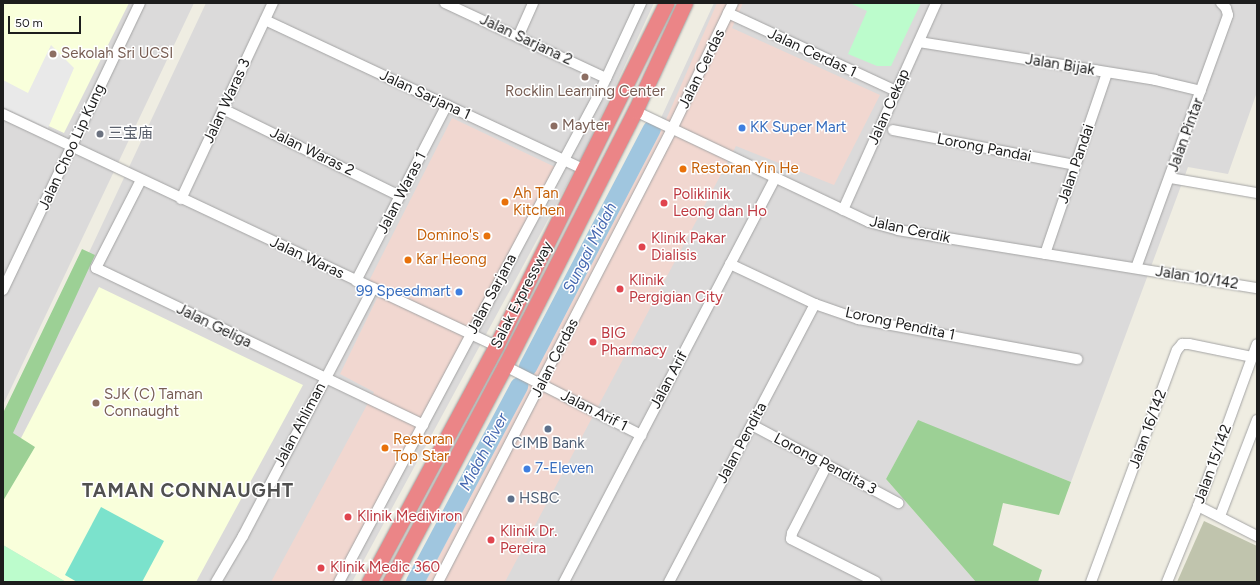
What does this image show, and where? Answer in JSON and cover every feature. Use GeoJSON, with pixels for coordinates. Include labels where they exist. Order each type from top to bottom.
{"type":"FeatureCollection","features":[{"type":"Feature","properties":{"kind":"highway","name":"Salak Expressway"},"geometry":{"type":"LineString","coordinates":[[369,582],[496,346],[585,170],[666,3]]}},
{"type":"Feature","properties":{"kind":"highway","name":"Salak Expressway"},"geometry":{"type":"LineString","coordinates":[[390,582],[505,366],[634,111],[685,3]]}},
{"type":"Feature","properties":{"kind":"street","name":"Jalan Choo Lip Kung"},"geometry":{"type":"LineString","coordinates":[[3,290],[140,3]]}},
{"type":"Feature","properties":{"kind":"street","name":"Jalan Waras 3"},"geometry":{"type":"LineString","coordinates":[[181,199],[273,3]]}},
{"type":"Feature","properties":{"kind":"street","name":"Jalan Sarjana 2"},"geometry":{"type":"LineString","coordinates":[[445,3],[606,78]]}},
{"type":"Feature","properties":{"kind":"street"},"geometry":{"type":"LineString","coordinates":[[518,37],[533,3]]}},
{"type":"Feature","properties":{"kind":"street","name":"Jalan Sarjana"},"geometry":{"type":"LineString","coordinates":[[339,582],[606,78],[641,3]]}},
{"type":"Feature","properties":{"kind":"street","name":"Jalan Cerdas"},"geometry":{"type":"LineString","coordinates":[[438,582],[672,129],[733,3]]}},
{"type":"Feature","properties":{"kind":"street","name":"Jalan Cekap"},"geometry":{"type":"LineString","coordinates":[[842,210],[936,3]]}},
{"type":"Feature","properties":{"kind":"street","name":"Jalan Pintar"},"geometry":{"type":"LineString","coordinates":[[1136,268],[1228,15],[1226,8],[1221,3]]}},
{"type":"Feature","properties":{"kind":"street","name":"Jalan Cerdas 1"},"geometry":{"type":"LineString","coordinates":[[728,14],[896,92]]}},
{"type":"Feature","properties":{"kind":"street","name":"Jalan Sarjana 1"},"geometry":{"type":"LineString","coordinates":[[265,20],[585,170]]}},
{"type":"Feature","properties":{"kind":"street","name":"Jalan Bijak"},"geometry":{"type":"LineString","coordinates":[[919,42],[1107,73],[1201,91]]}},
{"type":"Feature","properties":{"kind":"street","name":"Jalan Pandai"},"geometry":{"type":"LineString","coordinates":[[1045,254],[1107,73]]}},
{"type":"Feature","properties":{"kind":"street","name":"Jalan Waras 1"},"geometry":{"type":"LineString","coordinates":[[356,281],[447,105]]}},
{"type":"Feature","properties":{"kind":"street","name":"Jalan Waras 2"},"geometry":{"type":"LineString","coordinates":[[223,109],[400,196]]}},
{"type":"Feature","properties":{"kind":"street","name":"Jalan Cerdik"},"geometry":{"type":"LineString","coordinates":[[634,111],[869,222],[898,230],[1136,268]]}},
{"type":"Feature","properties":{"kind":"street","name":"Jalan Waras"},"geometry":{"type":"LineString","coordinates":[[3,114],[496,346]]}},
{"type":"Feature","properties":{"kind":"street","name":"Lorong Pandai"},"geometry":{"type":"LineString","coordinates":[[893,130],[1075,165]]}},
{"type":"Feature","properties":{"kind":"street","name":"Jalan Arif"},"geometry":{"type":"LineString","coordinates":[[564,582],[775,178]]}},
{"type":"Feature","properties":{"kind":"street"},"geometry":{"type":"LineString","coordinates":[[1170,178],[1257,193]]}},
{"type":"Feature","properties":{"kind":"street","name":"Jalan Geliga"},"geometry":{"type":"LineString","coordinates":[[141,180],[96,268],[423,425]]}},
{"type":"Feature","properties":{"kind":"street","name":"Lorong Pendita 1"},"geometry":{"type":"LineString","coordinates":[[730,264],[815,304],[858,318],[1077,359]]}},
{"type":"Feature","properties":{"kind":"street","name":"Jalan 10/142"},"geometry":{"type":"LineString","coordinates":[[1136,268],[1257,288]]}},
{"type":"Feature","properties":{"kind":"street","name":"Jalan Ahliman"},"geometry":{"type":"LineString","coordinates":[[216,582],[243,536],[324,378],[373,288]]}},
{"type":"Feature","properties":{"kind":"street","name":"Jalan Pendita"},"geometry":{"type":"LineString","coordinates":[[669,582],[815,304]]}},
{"type":"Feature","properties":{"kind":"street","name":"Jalan 16/142"},"geometry":{"type":"LineString","coordinates":[[1091,582],[1177,350],[1182,344],[1189,344],[1252,357]]}},
{"type":"Feature","properties":{"kind":"street","name":"Jalan 15/142"},"geometry":{"type":"LineString","coordinates":[[1167,582],[1198,506],[1257,344]]}},
{"type":"Feature","properties":{"kind":"street","name":"Jalan Arif 1"},"geometry":{"type":"LineString","coordinates":[[505,366],[641,435]]}},
{"type":"Feature","properties":{"kind":"street"},"geometry":{"type":"LineString","coordinates":[[1220,516],[1257,420]]}},
{"type":"Feature","properties":{"kind":"street","name":"Lorong Pendita 3"},"geometry":{"type":"LineString","coordinates":[[752,425],[898,503]]}},
{"type":"Feature","properties":{"kind":"street"},"geometry":{"type":"LineString","coordinates":[[826,465],[792,533],[791,539],[876,582]]}},
{"type":"Feature","properties":{"kind":"street"},"geometry":{"type":"LineString","coordinates":[[1198,506],[1257,536]]}},
{"type":"Feature","properties":{"kind":"shaded area"},"geometry":{"type":"Polygon","coordinates":[[[3,3],[194,3],[3,405],[3,3]]]}},
{"type":"Feature","properties":{"kind":"shaded area","name":"Sekolah Sri UCSI"},"geometry":{"type":"Polygon","coordinates":[[[3,3],[129,3],[64,133],[3,105],[3,3]]]}},
{"type":"Feature","properties":{"kind":"shaded area","name":"TAMAN CONNAUGHT"},"geometry":{"type":"Polygon","coordinates":[[[206,3],[654,3],[583,155],[352,582],[3,582],[3,448],[85,261],[206,3]]]}},
{"type":"Feature","properties":{"kind":"shaded area"},"geometry":{"type":"Polygon","coordinates":[[[714,3],[1257,3],[1257,92],[1228,174],[1188,167],[1071,482],[918,421],[886,479],[976,582],[421,582],[660,120],[714,3]]]}},
{"type":"Feature","properties":{"kind":"shaded area"},"geometry":{"type":"Polygon","coordinates":[[[717,3],[743,3],[732,28],[880,95],[834,185],[736,146],[505,582],[426,582],[661,131],[717,3]]]}},
{"type":"Feature","properties":{"kind":"shaded area"},"geometry":{"type":"Polygon","coordinates":[[[51,45],[74,68],[48,128],[3,107],[3,80],[28,93],[51,45]]]}},
{"type":"Feature","properties":{"kind":"shaded area"},"geometry":{"type":"Polygon","coordinates":[[[452,118],[555,167],[340,582],[271,582],[374,392],[340,374],[382,288],[369,281],[452,118]]]}},
{"type":"Feature","properties":{"kind":"shaded area"},"geometry":{"type":"Polygon","coordinates":[[[99,287],[303,385],[196,582],[66,582],[3,545],[3,473],[99,287]]]}},
{"type":"Feature","properties":{"kind":"shaded area"},"geometry":{"type":"Polygon","coordinates":[[[101,507],[164,541],[142,582],[77,582],[65,575],[101,507]]]}},
{"type":"Feature","properties":{"kind":"shaded area"},"geometry":{"type":"Polygon","coordinates":[[[1204,521],[1257,546],[1257,582],[1177,582],[1204,521]]]}},
{"type":"Feature","properties":{"kind":"green space"},"geometry":{"type":"Polygon","coordinates":[[[850,3],[921,3],[891,66],[877,66],[848,54],[867,11],[850,3]]]}},
{"type":"Feature","properties":{"kind":"green space"},"geometry":{"type":"Polygon","coordinates":[[[82,249],[95,255],[13,433],[35,447],[3,501],[3,413],[82,249]]]}},
{"type":"Feature","properties":{"kind":"green space"},"geometry":{"type":"Polygon","coordinates":[[[918,420],[1071,482],[1059,515],[1003,503],[993,545],[1042,570],[1038,582],[976,582],[886,479],[918,420]]]}},
{"type":"Feature","properties":{"kind":"green space"},"geometry":{"type":"Polygon","coordinates":[[[3,545],[66,582],[3,582],[3,545]]]}},
{"type":"Feature","properties":{"kind":"waterway","name":"Sungai Midah"},"geometry":{"type":"LineString","coordinates":[[528,367],[652,129]]}},
{"type":"Feature","properties":{"kind":"waterway","name":"Midah River"},"geometry":{"type":"LineString","coordinates":[[415,582],[519,386]]}},
{"type":"Feature","properties":{"kind":"place","name":"Sekolah Sri UCSI"},"geometry":{"type":"Point","coordinates":[53,54]}},
{"type":"Feature","properties":{"kind":"place","name":"Rocklin Learning Center"},"geometry":{"type":"Point","coordinates":[585,77]}},
{"type":"Feature","properties":{"kind":"place","name":"Mayter"},"geometry":{"type":"Point","coordinates":[554,126]}},
{"type":"Feature","properties":{"kind":"place","name":"KK Super Mart"},"geometry":{"type":"Point","coordinates":[742,128]}},
{"type":"Feature","properties":{"kind":"place","name":"三宝庙"},"geometry":{"type":"Point","coordinates":[100,134]}},
{"type":"Feature","properties":{"kind":"place","name":"Restoran Yin He"},"geometry":{"type":"Point","coordinates":[683,169]}},
{"type":"Feature","properties":{"kind":"place","name":"Ah Tan Kitchen"},"geometry":{"type":"Point","coordinates":[505,202]}},
{"type":"Feature","properties":{"kind":"place","name":"Poliklinik Leong dan Ho"},"geometry":{"type":"Point","coordinates":[664,203]}},
{"type":"Feature","properties":{"kind":"place","name":"Domino's"},"geometry":{"type":"Point","coordinates":[487,236]}},
{"type":"Feature","properties":{"kind":"place","name":"Klinik Pakar Dialisis"},"geometry":{"type":"Point","coordinates":[642,247]}},
{"type":"Feature","properties":{"kind":"place","name":"Kar Heong"},"geometry":{"type":"Point","coordinates":[408,260]}},
{"type":"Feature","properties":{"kind":"place","name":"Klinik Pergigian City"},"geometry":{"type":"Point","coordinates":[620,289]}},
{"type":"Feature","properties":{"kind":"place","name":"99 Speedmart"},"geometry":{"type":"Point","coordinates":[459,292]}},
{"type":"Feature","properties":{"kind":"place","name":"BIG Pharmacy"},"geometry":{"type":"Point","coordinates":[593,342]}},
{"type":"Feature","properties":{"kind":"place","name":"SJK (C) Taman Connaught"},"geometry":{"type":"Point","coordinates":[96,403]}},
{"type":"Feature","properties":{"kind":"place","name":"CIMB Bank"},"geometry":{"type":"Point","coordinates":[548,429]}},
{"type":"Feature","properties":{"kind":"place","name":"Restoran Top Star"},"geometry":{"type":"Point","coordinates":[385,448]}},
{"type":"Feature","properties":{"kind":"place","name":"7-Eleven"},"geometry":{"type":"Point","coordinates":[527,469]}},
{"type":"Feature","properties":{"kind":"place","name":"HSBC"},"geometry":{"type":"Point","coordinates":[511,499]}},
{"type":"Feature","properties":{"kind":"place","name":"Klinik Mediviron"},"geometry":{"type":"Point","coordinates":[348,517]}},
{"type":"Feature","properties":{"kind":"place","name":"Klinik Dr. Pereira"},"geometry":{"type":"Point","coordinates":[491,540]}},
{"type":"Feature","properties":{"kind":"place","name":"Klinik Medic 360"},"geometry":{"type":"Point","coordinates":[321,568]}},
{"type":"Feature","properties":{"kind":"district","name":"TAMAN CONNAUGHT"},"geometry":{"type":"Point","coordinates":[188,491]}}]}
